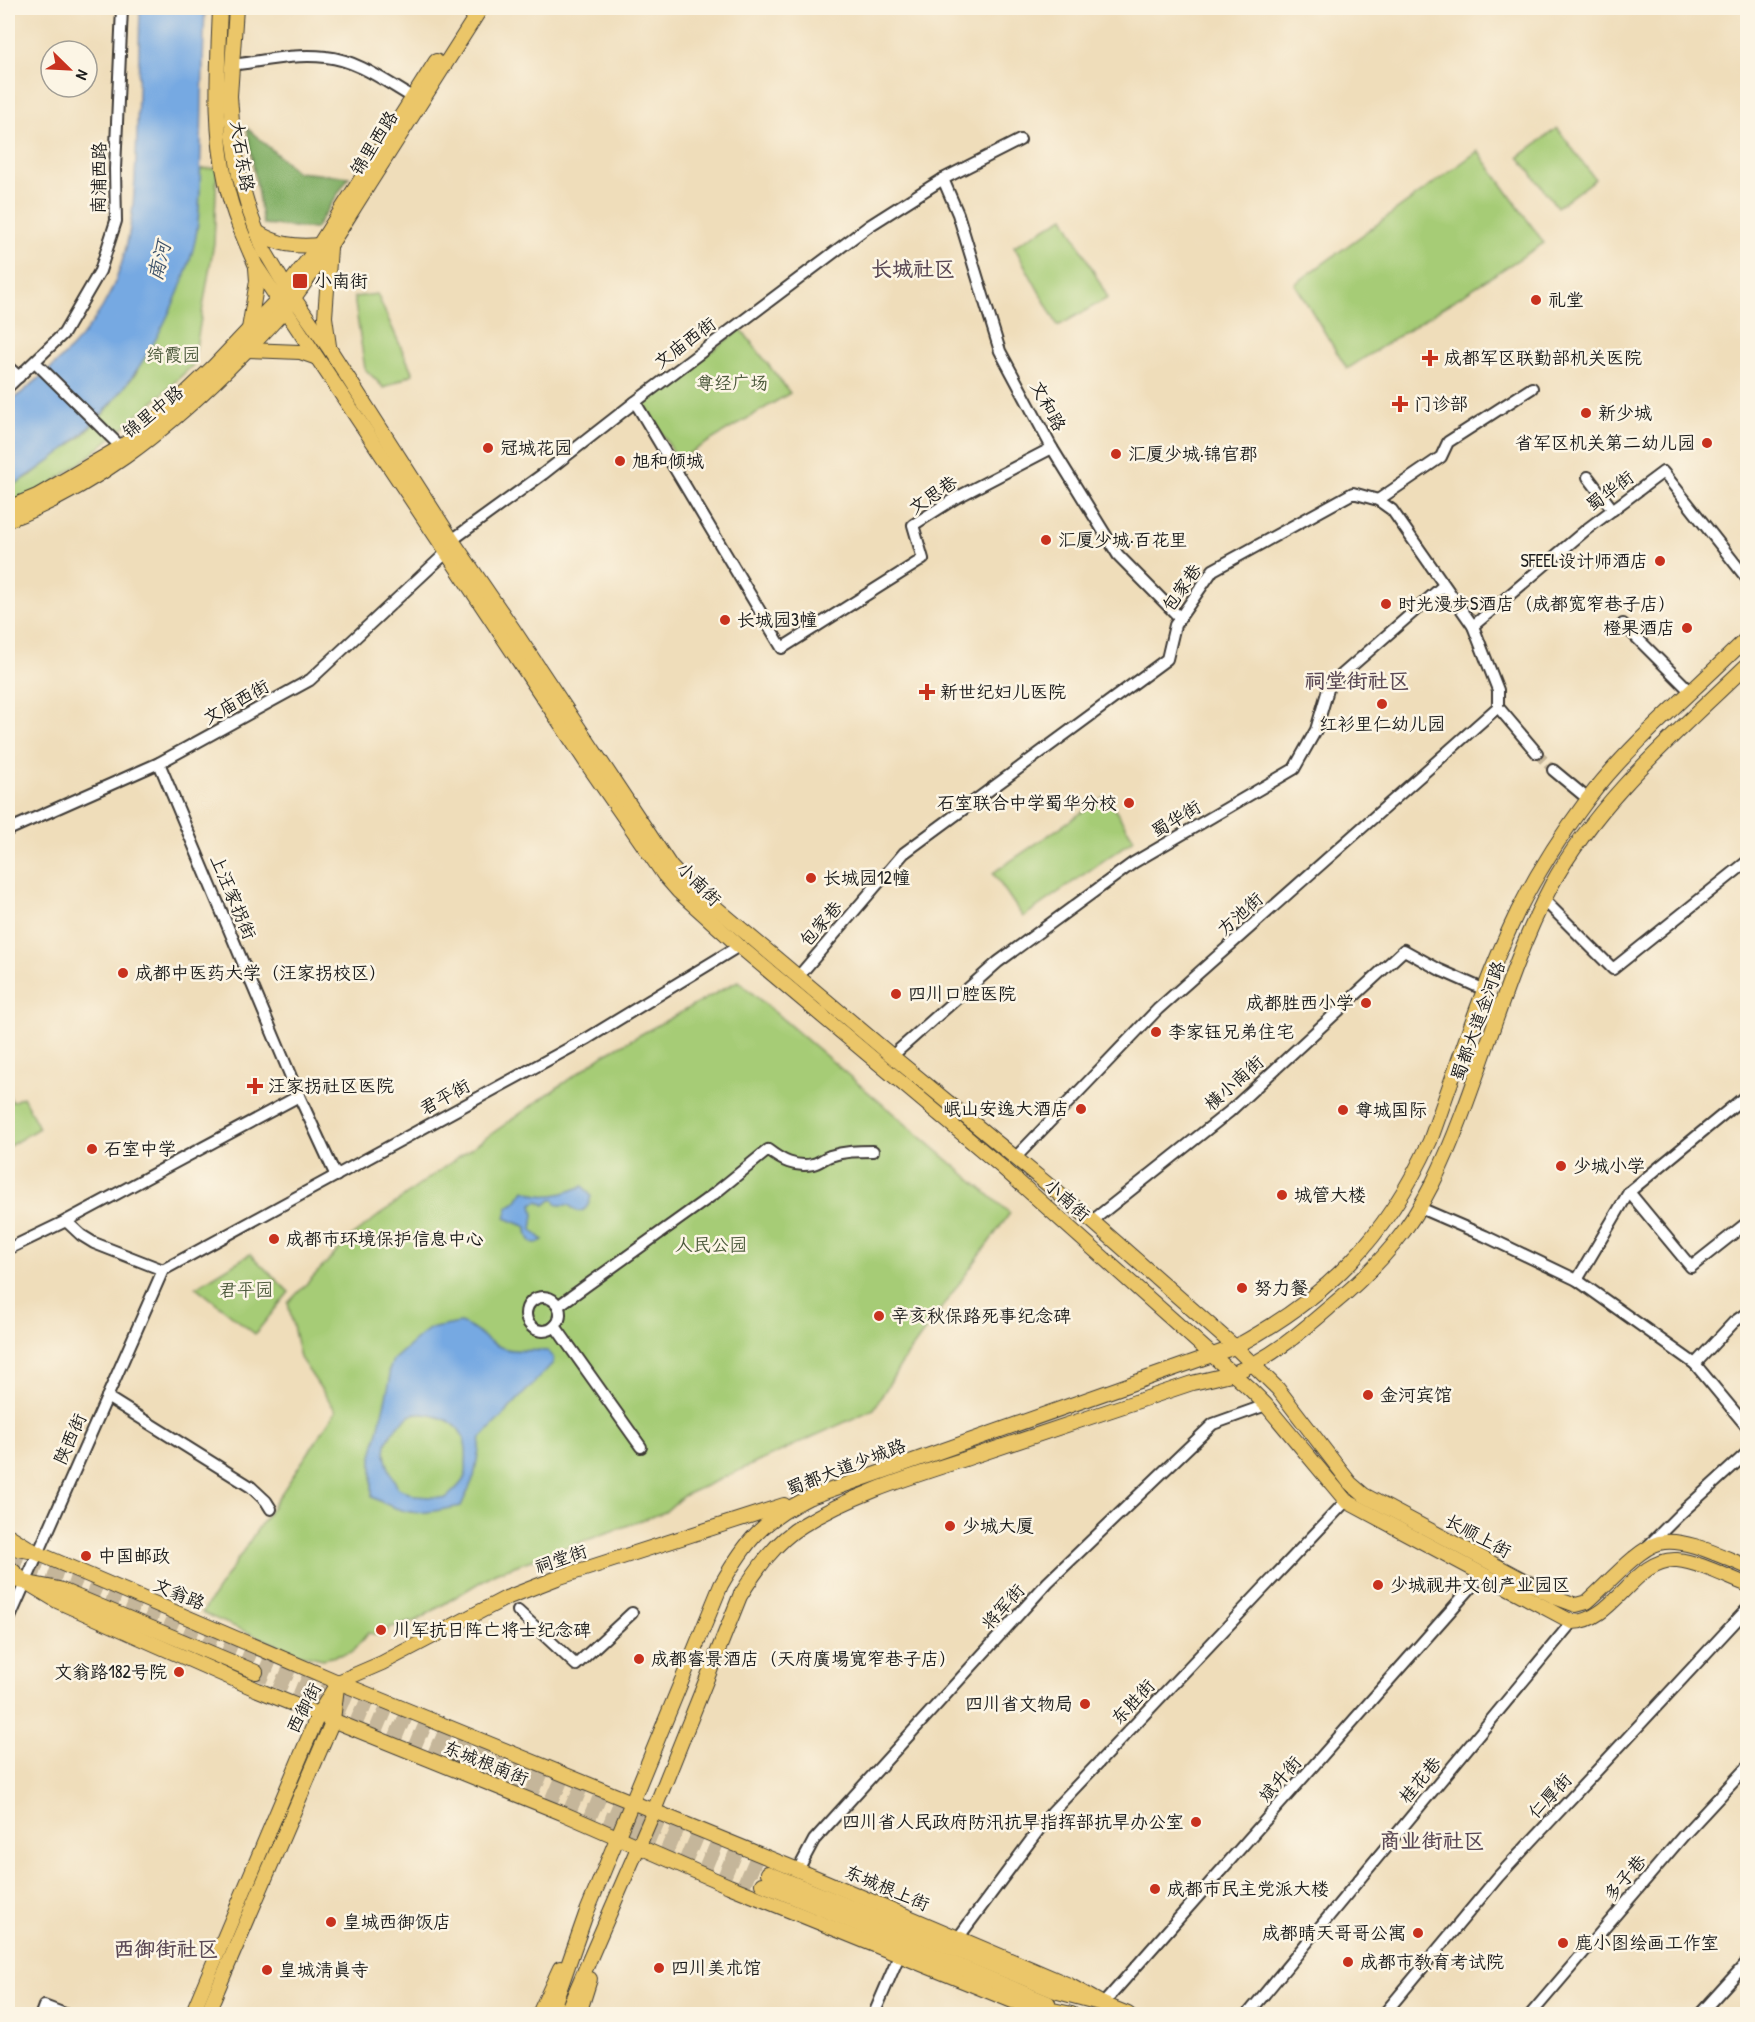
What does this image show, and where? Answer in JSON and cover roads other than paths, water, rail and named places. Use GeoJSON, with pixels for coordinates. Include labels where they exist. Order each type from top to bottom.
{"type":"FeatureCollection","features":[{"type":"Feature","properties":{"kind":"main road","name":"大石东路"},"geometry":{"type":"LineString","coordinates":[[220,8],[217,97],[219,141],[229,194],[238,225],[256,266],[281,305]]}},
{"type":"Feature","properties":{"kind":"main road","name":"大石东路"},"geometry":{"type":"LineString","coordinates":[[237,8],[230,96],[239,175],[264,250],[290,292]]}},
{"type":"Feature","properties":{"kind":"main road","name":"锦里西路"},"geometry":{"type":"LineString","coordinates":[[290,292],[325,245],[417,100],[471,8]]}},
{"type":"Feature","properties":{"kind":"main road","name":"锦里西路"},"geometry":{"type":"LineString","coordinates":[[417,100],[481,8]]}},
{"type":"Feature","properties":{"kind":"main road"},"geometry":{"type":"LineString","coordinates":[[257,232],[280,244],[297,247],[325,245],[328,258],[325,317],[329,348]]}},
{"type":"Feature","properties":{"kind":"main road"},"geometry":{"type":"LineString","coordinates":[[248,331],[257,281],[256,266]]}},
{"type":"Feature","properties":{"kind":"main road","name":"锦里中路"},"geometry":{"type":"LineString","coordinates":[[8,520],[63,494],[114,465],[149,441],[196,401],[248,350],[290,292]]}},
{"type":"Feature","properties":{"kind":"main road","name":"小南街"},"geometry":{"type":"LineString","coordinates":[[290,292],[329,348],[449,547],[654,863],[678,891],[739,946],[1011,1174],[1232,1373]]}},
{"type":"Feature","properties":{"kind":"main road","name":"锦里中路"},"geometry":{"type":"LineString","coordinates":[[8,508],[46,491],[121,447],[168,410],[248,331],[281,305]]}},
{"type":"Feature","properties":{"kind":"main road","name":"小南街"},"geometry":{"type":"LineString","coordinates":[[281,305],[449,547],[513,629],[671,867],[700,895],[1092,1221],[1235,1347]]}},
{"type":"Feature","properties":{"kind":"main road"},"geometry":{"type":"LineString","coordinates":[[248,350],[300,352],[317,358]]}},
{"type":"Feature","properties":{"kind":"main road","name":"蜀都大道金河路"},"geometry":{"type":"LineString","coordinates":[[1235,1347],[1274,1326],[1329,1286],[1351,1263],[1392,1210],[1409,1184],[1430,1142],[1485,990],[1518,911],[1561,839],[1588,799],[1638,744],[1748,637]]}},
{"type":"Feature","properties":{"kind":"main road","name":"蜀都大道金河路"},"geometry":{"type":"LineString","coordinates":[[1232,1373],[1253,1364],[1309,1325],[1359,1282],[1395,1244],[1419,1208],[1446,1157],[1520,957],[1544,900],[1580,840],[1638,770],[1748,664]]}},
{"type":"Feature","properties":{"kind":"main road","name":"蜀都大道少城路"},"geometry":{"type":"LineString","coordinates":[[586,1914],[721,1585],[740,1552],[760,1530],[781,1512],[808,1498],[1235,1347]]}},
{"type":"Feature","properties":{"kind":"main road","name":"长顺上街"},"geometry":{"type":"LineString","coordinates":[[1235,1347],[1278,1389],[1356,1490],[1557,1598],[1576,1605],[1587,1602],[1645,1550],[1659,1542],[1679,1542],[1748,1567]]}},
{"type":"Feature","properties":{"kind":"main road","name":"蜀都大道少城路"},"geometry":{"type":"LineString","coordinates":[[607,1923],[740,1596],[754,1573],[786,1537],[802,1525],[868,1492],[1192,1383],[1232,1373]]}},
{"type":"Feature","properties":{"kind":"main road","name":"长顺上街"},"geometry":{"type":"LineString","coordinates":[[1232,1373],[1266,1405],[1346,1501],[1572,1622]]}},
{"type":"Feature","properties":{"kind":"main road","name":"祠堂街"},"geometry":{"type":"LineString","coordinates":[[338,1682],[382,1663],[506,1598],[560,1577],[808,1498]]}},
{"type":"Feature","properties":{"kind":"main road","name":"文翁路"},"geometry":{"type":"LineString","coordinates":[[8,1535],[37,1553],[338,1682]]}},
{"type":"Feature","properties":{"kind":"main road"},"geometry":{"type":"LineString","coordinates":[[8,1547],[37,1553]]}},
{"type":"Feature","properties":{"kind":"main road"},"geometry":{"type":"LineString","coordinates":[[1572,1622],[1591,1618],[1657,1563],[1670,1560],[1688,1562],[1748,1585]]}},
{"type":"Feature","properties":{"kind":"main road"},"geometry":{"type":"LineString","coordinates":[[8,1566],[24,1581],[57,1601],[318,1715]]}},
{"type":"Feature","properties":{"kind":"main road"},"geometry":{"type":"LineString","coordinates":[[8,1579],[59,1589],[256,1672]]}},
{"type":"Feature","properties":{"kind":"main road","name":"东城根南街"},"geometry":{"type":"LineString","coordinates":[[338,1682],[653,1813]]}},
{"type":"Feature","properties":{"kind":"main road","name":"西御街"},"geometry":{"type":"LineString","coordinates":[[192,2014],[318,1715],[338,1682]]}},
{"type":"Feature","properties":{"kind":"main road","name":"西御街"},"geometry":{"type":"LineString","coordinates":[[207,2014],[333,1720],[338,1682]]}},
{"type":"Feature","properties":{"kind":"main road","name":"东城根南街"},"geometry":{"type":"LineString","coordinates":[[318,1715],[562,1813],[639,1847]]}},
{"type":"Feature","properties":{"kind":"main road","name":"东城根上街"},"geometry":{"type":"LineString","coordinates":[[653,1813],[798,1870],[1069,1985],[1103,2004]]}},
{"type":"Feature","properties":{"kind":"main road","name":"东城根上街"},"geometry":{"type":"LineString","coordinates":[[639,1847],[1015,2002],[1073,2014]]}},
{"type":"Feature","properties":{"kind":"main road","name":"东城根上街"},"geometry":{"type":"LineString","coordinates":[[1073,2014],[765,1879],[1058,1992],[1103,2004],[1128,2014]]}},
{"type":"Feature","properties":{"kind":"main road"},"geometry":{"type":"LineString","coordinates":[[539,2014],[586,1914]]}},
{"type":"Feature","properties":{"kind":"main road"},"geometry":{"type":"LineString","coordinates":[[551,2014],[586,1914]]}},
{"type":"Feature","properties":{"kind":"main road"},"geometry":{"type":"LineString","coordinates":[[567,2014],[607,1923]]}},
{"type":"Feature","properties":{"kind":"main road"},"geometry":{"type":"LineString","coordinates":[[579,2014],[607,1923]]}},
{"type":"Feature","properties":{"kind":"street","name":"南浦西路"},"geometry":{"type":"LineString","coordinates":[[8,387],[64,333],[100,271],[116,221],[114,169],[122,8]]}},
{"type":"Feature","properties":{"kind":"street"},"geometry":{"type":"LineString","coordinates":[[232,65],[305,56],[328,57],[359,67],[417,100]]}},
{"type":"Feature","properties":{"kind":"street","name":"文庙西街"},"geometry":{"type":"LineString","coordinates":[[8,830],[159,763],[310,680],[449,547],[635,402],[869,226],[943,179],[1020,140]]}},
{"type":"Feature","properties":{"kind":"street","name":"文和路"},"geometry":{"type":"LineString","coordinates":[[943,179],[958,214],[1000,351],[1052,448],[1118,555],[1180,618]]}},
{"type":"Feature","properties":{"kind":"street"},"geometry":{"type":"LineString","coordinates":[[35,362],[121,447]]}},
{"type":"Feature","properties":{"kind":"street"},"geometry":{"type":"LineString","coordinates":[[8,368],[19,377]]}},
{"type":"Feature","properties":{"kind":"street"},"geometry":{"type":"LineString","coordinates":[[1532,388],[1448,442],[1441,457],[1378,500],[1392,510],[1473,626],[1498,690],[1498,707],[1537,753]]}},
{"type":"Feature","properties":{"kind":"street","name":"文思巷"},"geometry":{"type":"LineString","coordinates":[[635,402],[782,648],[923,559],[913,525],[954,499],[1052,448]]}},
{"type":"Feature","properties":{"kind":"street","name":"蜀华街"},"geometry":{"type":"LineString","coordinates":[[1473,626],[1587,529],[1663,472],[1748,580]]}},
{"type":"Feature","properties":{"kind":"street"},"geometry":{"type":"LineString","coordinates":[[1588,477],[1613,510]]}},
{"type":"Feature","properties":{"kind":"street","name":"包家巷"},"geometry":{"type":"LineString","coordinates":[[798,977],[904,853],[1167,659],[1175,626],[1213,570],[1353,493],[1378,500]]}},
{"type":"Feature","properties":{"kind":"street","name":"蜀华街"},"geometry":{"type":"LineString","coordinates":[[892,1056],[998,962],[1133,863],[1294,768],[1316,730],[1329,686],[1443,586]]}},
{"type":"Feature","properties":{"kind":"street"},"geometry":{"type":"LineString","coordinates":[[1623,624],[1691,692]]}},
{"type":"Feature","properties":{"kind":"street","name":"方池街"},"geometry":{"type":"LineString","coordinates":[[1016,1157],[1158,1009],[1498,707]]}},
{"type":"Feature","properties":{"kind":"street","name":"上汪家拐街"},"geometry":{"type":"LineString","coordinates":[[159,763],[299,1096],[336,1176]]}},
{"type":"Feature","properties":{"kind":"street"},"geometry":{"type":"LineString","coordinates":[[1553,770],[1588,799]]}},
{"type":"Feature","properties":{"kind":"street"},"geometry":{"type":"LineString","coordinates":[[1544,900],[1613,969],[1748,861]]}},
{"type":"Feature","properties":{"kind":"street","name":"君平街"},"geometry":{"type":"LineString","coordinates":[[163,1270],[588,1038],[739,946]]}},
{"type":"Feature","properties":{"kind":"street","name":"横小南街"},"geometry":{"type":"LineString","coordinates":[[1092,1221],[1229,1112],[1404,950],[1440,970],[1485,990]]}},
{"type":"Feature","properties":{"kind":"street"},"geometry":{"type":"LineString","coordinates":[[1577,1280],[1629,1192],[1748,1094]]}},
{"type":"Feature","properties":{"kind":"street"},"geometry":{"type":"LineString","coordinates":[[8,1249],[66,1221],[299,1096]]}},
{"type":"Feature","properties":{"kind":"street"},"geometry":{"type":"LineString","coordinates":[[558,1306],[714,1194],[768,1150],[782,1161],[799,1165],[814,1164],[827,1157],[852,1150],[873,1151]]}},
{"type":"Feature","properties":{"kind":"street"},"geometry":{"type":"LineString","coordinates":[[1629,1192],[1691,1267],[1748,1222]]}},
{"type":"Feature","properties":{"kind":"street"},"geometry":{"type":"LineString","coordinates":[[1419,1208],[1485,1236],[1577,1280],[1695,1364],[1748,1428]]}},
{"type":"Feature","properties":{"kind":"street"},"geometry":{"type":"LineString","coordinates":[[66,1221],[94,1243],[163,1270]]}},
{"type":"Feature","properties":{"kind":"street","name":"陕西街"},"geometry":{"type":"LineString","coordinates":[[8,1622],[24,1581],[163,1270]]}},
{"type":"Feature","properties":{"kind":"street"},"geometry":{"type":"LineString","coordinates":[[539,1297],[550,1298],[558,1306],[560,1316],[555,1326],[544,1331],[529,1324],[526,1313],[530,1303],[539,1297]]}},
{"type":"Feature","properties":{"kind":"street"},"geometry":{"type":"LineString","coordinates":[[1695,1364],[1734,1322],[1748,1312]]}},
{"type":"Feature","properties":{"kind":"street"},"geometry":{"type":"LineString","coordinates":[[555,1326],[641,1447]]}},
{"type":"Feature","properties":{"kind":"street"},"geometry":{"type":"LineString","coordinates":[[107,1397],[251,1487],[272,1509]]}},
{"type":"Feature","properties":{"kind":"street","name":"将军街"},"geometry":{"type":"LineString","coordinates":[[798,1870],[814,1839],[1048,1582],[1213,1424],[1266,1405]]}},
{"type":"Feature","properties":{"kind":"street"},"geometry":{"type":"LineString","coordinates":[[1645,1550],[1680,1514],[1748,1452]]}},
{"type":"Feature","properties":{"kind":"street","name":"东胜街"},"geometry":{"type":"LineString","coordinates":[[958,1938],[1052,1812],[1346,1501]]}},
{"type":"Feature","properties":{"kind":"street","name":"斌升街"},"geometry":{"type":"LineString","coordinates":[[1103,2004],[1482,1575]]}},
{"type":"Feature","properties":{"kind":"street","name":"仁厚街"},"geometry":{"type":"LineString","coordinates":[[1384,2014],[1498,1877],[1748,1608]]}},
{"type":"Feature","properties":{"kind":"street"},"geometry":{"type":"LineString","coordinates":[[518,1611],[576,1665],[632,1613]]}},
{"type":"Feature","properties":{"kind":"street","name":"桂花巷"},"geometry":{"type":"LineString","coordinates":[[1248,2014],[1572,1622]]}},
{"type":"Feature","properties":{"kind":"street","name":"多子巷"},"geometry":{"type":"LineString","coordinates":[[1531,2014],[1683,1836],[1748,1766]]}},
{"type":"Feature","properties":{"kind":"street"},"geometry":{"type":"LineString","coordinates":[[874,2014],[899,1956]]}},
{"type":"Feature","properties":{"kind":"street"},"geometry":{"type":"LineString","coordinates":[[1700,2014],[1748,1961]]}},
{"type":"Feature","properties":{"kind":"street"},"geometry":{"type":"LineString","coordinates":[[41,2014],[45,2006],[65,2014]]}},
{"type":"Feature","properties":{"kind":"water","name":"南河"},"geometry":{"type":"Polygon","coordinates":[[[140,8],[205,8],[200,199],[193,251],[179,291],[156,339],[122,390],[103,413],[59,454],[8,488],[8,403],[52,367],[91,324],[111,291],[125,252],[134,192],[140,8]]]}},
{"type":"Feature","properties":{"kind":"water"},"geometry":{"type":"Polygon","coordinates":[[[583,1186],[591,1196],[588,1205],[583,1210],[577,1210],[569,1205],[558,1205],[554,1200],[545,1205],[538,1201],[532,1204],[534,1215],[532,1230],[543,1240],[539,1242],[530,1241],[527,1227],[505,1218],[508,1207],[516,1202],[524,1190],[538,1195],[550,1195],[583,1186]]]}},
{"type":"Feature","properties":{"kind":"water"},"geometry":{"type":"Polygon","coordinates":[[[460,1323],[502,1348],[548,1351],[553,1357],[553,1363],[481,1438],[474,1477],[461,1506],[415,1512],[396,1508],[372,1497],[372,1456],[393,1360],[429,1329],[460,1323]],[[416,1413],[408,1417],[391,1434],[385,1449],[387,1464],[398,1488],[415,1496],[446,1498],[460,1485],[466,1474],[464,1440],[454,1425],[447,1420],[416,1413]]]}},
{"type":"Feature","properties":{"kind":"tunnel"},"geometry":{"type":"LineString","coordinates":[[1537,753],[1553,770]]}},
{"type":"Feature","properties":{"kind":"tunnel"},"geometry":{"type":"LineString","coordinates":[[8,1563],[21,1564],[76,1583],[768,1873]]}},
{"type":"Feature","properties":{"kind":"tunnel"},"geometry":{"type":"LineString","coordinates":[[256,1672],[762,1884]]}},
{"type":"Feature","properties":{"kind":"place","name":"小南街"},"geometry":{"type":"Point","coordinates":[300,281]}},
{"type":"Feature","properties":{"kind":"place","name":"礼堂"},"geometry":{"type":"Point","coordinates":[1536,300]}},
{"type":"Feature","properties":{"kind":"place","name":"成都军区联勤部机关医院"},"geometry":{"type":"Point","coordinates":[1430,358]}},
{"type":"Feature","properties":{"kind":"place","name":"门诊部"},"geometry":{"type":"Point","coordinates":[1400,404]}},
{"type":"Feature","properties":{"kind":"place","name":"新少城"},"geometry":{"type":"Point","coordinates":[1586,413]}},
{"type":"Feature","properties":{"kind":"place","name":"省军区机关第二幼儿园"},"geometry":{"type":"Point","coordinates":[1707,443]}},
{"type":"Feature","properties":{"kind":"place","name":"冠城花园"},"geometry":{"type":"Point","coordinates":[488,448]}},
{"type":"Feature","properties":{"kind":"place","name":"汇厦少城·锦官郡"},"geometry":{"type":"Point","coordinates":[1116,454]}},
{"type":"Feature","properties":{"kind":"place","name":"旭和倾城"},"geometry":{"type":"Point","coordinates":[620,461]}},
{"type":"Feature","properties":{"kind":"place","name":"汇厦少城·百花里"},"geometry":{"type":"Point","coordinates":[1046,540]}},
{"type":"Feature","properties":{"kind":"place","name":"SFEEL设计师酒店"},"geometry":{"type":"Point","coordinates":[1660,561]}},
{"type":"Feature","properties":{"kind":"place","name":"时光漫步S酒店（成都宽窄巷子店）"},"geometry":{"type":"Point","coordinates":[1386,604]}},
{"type":"Feature","properties":{"kind":"place","name":"长城园3幢"},"geometry":{"type":"Point","coordinates":[725,620]}},
{"type":"Feature","properties":{"kind":"place","name":"橙果酒店"},"geometry":{"type":"Point","coordinates":[1687,628]}},
{"type":"Feature","properties":{"kind":"place","name":"新世纪妇儿医院"},"geometry":{"type":"Point","coordinates":[927,692]}},
{"type":"Feature","properties":{"kind":"place","name":"红衫里仁幼儿园"},"geometry":{"type":"Point","coordinates":[1382,704]}},
{"type":"Feature","properties":{"kind":"place","name":"石室联合中学蜀华分校"},"geometry":{"type":"Point","coordinates":[1129,803]}},
{"type":"Feature","properties":{"kind":"place","name":"长城园12幢"},"geometry":{"type":"Point","coordinates":[811,878]}},
{"type":"Feature","properties":{"kind":"place","name":"成都中医药大学（汪家拐校区）"},"geometry":{"type":"Point","coordinates":[123,973]}},
{"type":"Feature","properties":{"kind":"place","name":"四川口腔医院"},"geometry":{"type":"Point","coordinates":[896,994]}},
{"type":"Feature","properties":{"kind":"place","name":"成都胜西小学"},"geometry":{"type":"Point","coordinates":[1366,1003]}},
{"type":"Feature","properties":{"kind":"place","name":"李家钰兄弟住宅"},"geometry":{"type":"Point","coordinates":[1156,1032]}},
{"type":"Feature","properties":{"kind":"place","name":"汪家拐社区医院"},"geometry":{"type":"Point","coordinates":[255,1086]}},
{"type":"Feature","properties":{"kind":"place","name":"岷山安逸大酒店"},"geometry":{"type":"Point","coordinates":[1081,1109]}},
{"type":"Feature","properties":{"kind":"place","name":"尊城国际"},"geometry":{"type":"Point","coordinates":[1343,1110]}},
{"type":"Feature","properties":{"kind":"place","name":"石室中学"},"geometry":{"type":"Point","coordinates":[92,1149]}},
{"type":"Feature","properties":{"kind":"place","name":"少城小学"},"geometry":{"type":"Point","coordinates":[1561,1166]}},
{"type":"Feature","properties":{"kind":"place","name":"城管大楼"},"geometry":{"type":"Point","coordinates":[1282,1195]}},
{"type":"Feature","properties":{"kind":"place","name":"成都市环境保护信息中心"},"geometry":{"type":"Point","coordinates":[274,1239]}},
{"type":"Feature","properties":{"kind":"place","name":"努力餐"},"geometry":{"type":"Point","coordinates":[1242,1288]}},
{"type":"Feature","properties":{"kind":"place","name":"辛亥秋保路死事纪念碑"},"geometry":{"type":"Point","coordinates":[879,1316]}},
{"type":"Feature","properties":{"kind":"place","name":"金河宾馆"},"geometry":{"type":"Point","coordinates":[1368,1395]}},
{"type":"Feature","properties":{"kind":"place","name":"少城大厦"},"geometry":{"type":"Point","coordinates":[950,1526]}},
{"type":"Feature","properties":{"kind":"place","name":"中国邮政"},"geometry":{"type":"Point","coordinates":[86,1556]}},
{"type":"Feature","properties":{"kind":"place","name":"少城视井文创产业园区"},"geometry":{"type":"Point","coordinates":[1378,1585]}},
{"type":"Feature","properties":{"kind":"place","name":"川军抗日阵亡将士纪念碑"},"geometry":{"type":"Point","coordinates":[381,1630]}},
{"type":"Feature","properties":{"kind":"place","name":"成都睿景酒店（天府廣場寬窄巷子店）"},"geometry":{"type":"Point","coordinates":[639,1659]}},
{"type":"Feature","properties":{"kind":"place","name":"文翁路182号院"},"geometry":{"type":"Point","coordinates":[179,1672]}},
{"type":"Feature","properties":{"kind":"place","name":"四川省文物局"},"geometry":{"type":"Point","coordinates":[1085,1704]}},
{"type":"Feature","properties":{"kind":"place","name":"四川省人民政府防汛抗旱指挥部抗旱办公室"},"geometry":{"type":"Point","coordinates":[1196,1822]}},
{"type":"Feature","properties":{"kind":"place","name":"成都市民主党派大楼"},"geometry":{"type":"Point","coordinates":[1155,1889]}},
{"type":"Feature","properties":{"kind":"place","name":"皇城西御饭店"},"geometry":{"type":"Point","coordinates":[331,1922]}},
{"type":"Feature","properties":{"kind":"place","name":"成都晴天哥哥公寓"},"geometry":{"type":"Point","coordinates":[1418,1933]}},
{"type":"Feature","properties":{"kind":"place","name":"鹿小图绘画工作室"},"geometry":{"type":"Point","coordinates":[1563,1943]}},
{"type":"Feature","properties":{"kind":"place","name":"成都市教育考试院"},"geometry":{"type":"Point","coordinates":[1348,1962]}},
{"type":"Feature","properties":{"kind":"place","name":"四川美术馆"},"geometry":{"type":"Point","coordinates":[659,1968]}},
{"type":"Feature","properties":{"kind":"place","name":"皇城清真寺"},"geometry":{"type":"Point","coordinates":[267,1970]}},
{"type":"Feature","properties":{"kind":"district","name":"长城社区"},"geometry":{"type":"Point","coordinates":[913,269]}},
{"type":"Feature","properties":{"kind":"district","name":"祠堂街社区"},"geometry":{"type":"Point","coordinates":[1357,681]}},
{"type":"Feature","properties":{"kind":"district","name":"商业街社区"},"geometry":{"type":"Point","coordinates":[1432,1841]}},
{"type":"Feature","properties":{"kind":"district","name":"西御街社区"},"geometry":{"type":"Point","coordinates":[166,1949]}},
{"type":"Feature","properties":{"kind":"park label","name":"绮霞园"},"geometry":{"type":"Point","coordinates":[173,355]}},
{"type":"Feature","properties":{"kind":"park label","name":"尊经广场"},"geometry":{"type":"Point","coordinates":[732,383]}},
{"type":"Feature","properties":{"kind":"park label","name":"人民公园"},"geometry":{"type":"Point","coordinates":[711,1245]}},
{"type":"Feature","properties":{"kind":"park label","name":"君平园"},"geometry":{"type":"Point","coordinates":[246,1290]}}]}
